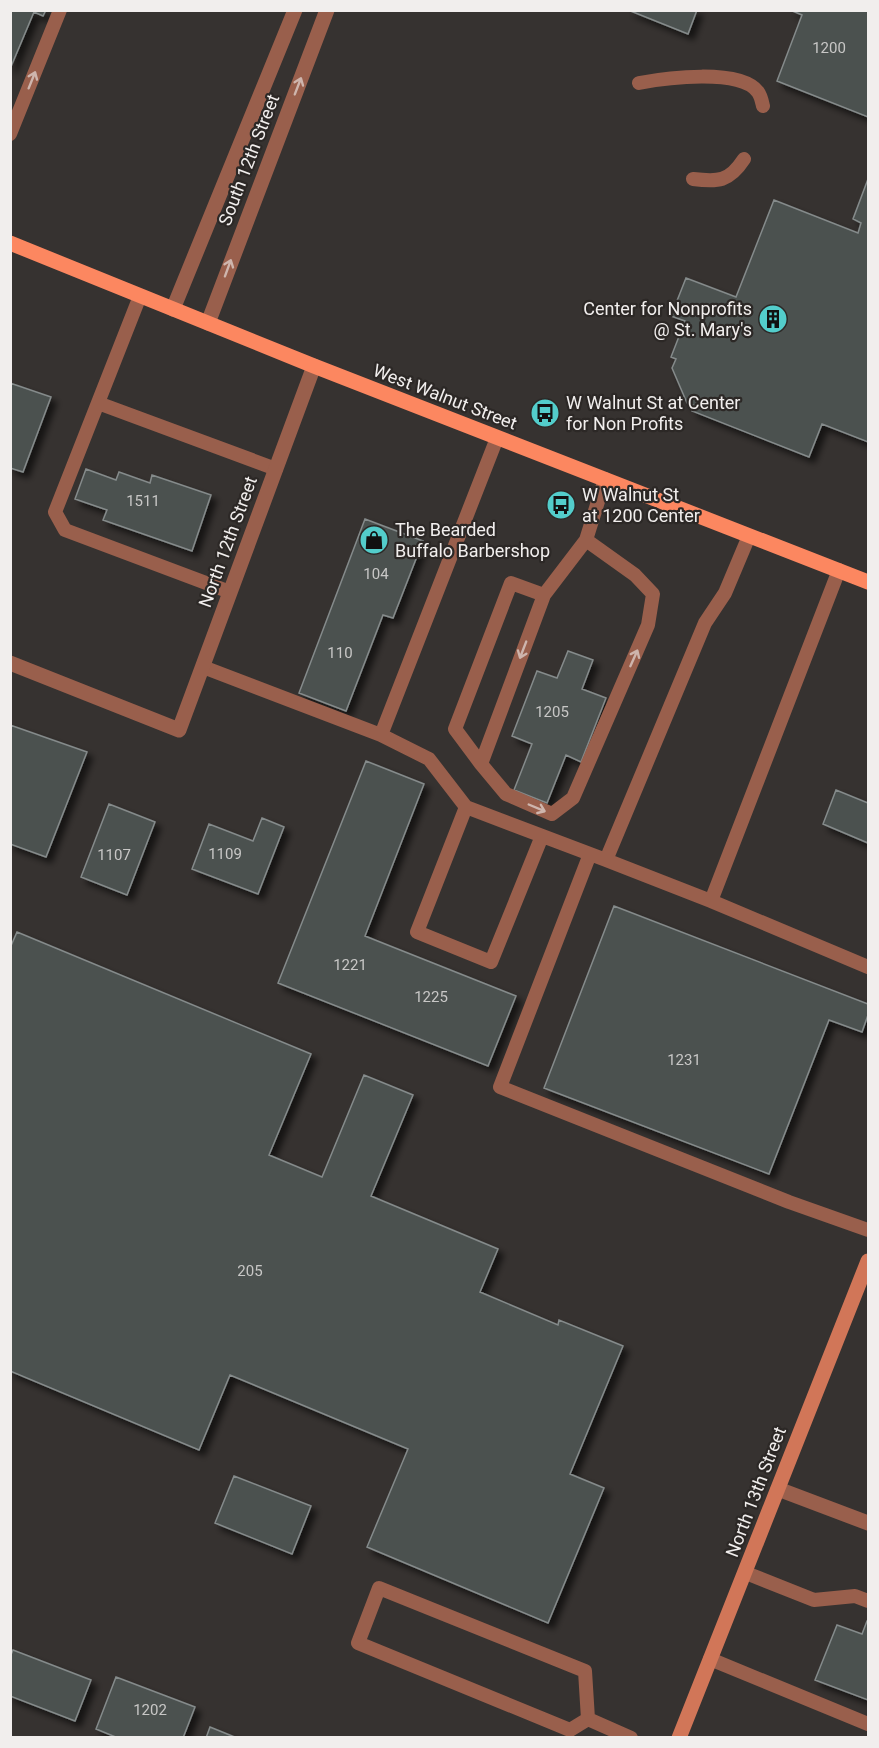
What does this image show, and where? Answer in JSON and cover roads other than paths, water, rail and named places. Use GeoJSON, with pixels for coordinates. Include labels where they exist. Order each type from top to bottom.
{"type":"FeatureCollection","features":[{"type":"Feature","properties":{"kind":"main road","name":"West Walnut Street"},"geometry":{"type":"LineString","coordinates":[[10,243],[314,366],[868,582]]}},
{"type":"Feature","properties":{"kind":"main road","name":"North 13th Street"},"geometry":{"type":"LineString","coordinates":[[680,1737],[868,1261]]}},
{"type":"Feature","properties":{"kind":"street","name":"South 12th Street"},"geometry":{"type":"LineString","coordinates":[[173,309],[295,10]]}},
{"type":"Feature","properties":{"kind":"street","name":"South 12th Street"},"geometry":{"type":"LineString","coordinates":[[208,323],[327,10]]}},
{"type":"Feature","properties":{"kind":"street","name":"North 12th Street"},"geometry":{"type":"LineString","coordinates":[[10,663],[179,730],[314,366]]}},
{"type":"Feature","properties":{"kind":"street"},"geometry":{"type":"LineString","coordinates":[[778,1489],[868,1523]]}},
{"type":"Feature","properties":{"kind":"lane"},"geometry":{"type":"LineString","coordinates":[[10,134],[60,10]]}},
{"type":"Feature","properties":{"kind":"lane"},"geometry":{"type":"LineString","coordinates":[[639,83],[677,76],[716,77],[752,88],[758,92],[763,106]]}},
{"type":"Feature","properties":{"kind":"lane"},"geometry":{"type":"LineString","coordinates":[[693,179],[719,182],[737,170],[744,159]]}},
{"type":"Feature","properties":{"kind":"lane"},"geometry":{"type":"LineString","coordinates":[[140,296],[56,512],[65,530],[230,592]]}},
{"type":"Feature","properties":{"kind":"lane"},"geometry":{"type":"LineString","coordinates":[[98,403],[276,469]]}},
{"type":"Feature","properties":{"kind":"lane"},"geometry":{"type":"LineString","coordinates":[[381,735],[497,438]]}},
{"type":"Feature","properties":{"kind":"lane"},"geometry":{"type":"LineString","coordinates":[[481,764],[544,596],[586,540],[606,479]]}},
{"type":"Feature","properties":{"kind":"lane"},"geometry":{"type":"LineString","coordinates":[[606,860],[705,623],[725,593],[749,536]]}},
{"type":"Feature","properties":{"kind":"lane"},"geometry":{"type":"LineString","coordinates":[[544,596],[511,583],[456,729],[506,795],[552,814],[573,798],[648,625],[652,594],[635,575],[586,540]]}},
{"type":"Feature","properties":{"kind":"lane"},"geometry":{"type":"LineString","coordinates":[[711,901],[839,570]]}},
{"type":"Feature","properties":{"kind":"lane"},"geometry":{"type":"LineString","coordinates":[[203,667],[381,735],[429,759],[466,807],[711,901],[868,967]]}},
{"type":"Feature","properties":{"kind":"lane"},"geometry":{"type":"LineString","coordinates":[[466,807],[417,932],[491,962],[542,836]]}},
{"type":"Feature","properties":{"kind":"lane"},"geometry":{"type":"LineString","coordinates":[[590,854],[500,1087],[789,1202],[868,1230]]}},
{"type":"Feature","properties":{"kind":"lane"},"geometry":{"type":"LineString","coordinates":[[746,1573],[814,1600],[855,1596],[868,1601]]}},
{"type":"Feature","properties":{"kind":"lane"},"geometry":{"type":"LineString","coordinates":[[379,1588],[585,1671],[588,1719],[570,1730],[358,1643],[379,1588]]}},
{"type":"Feature","properties":{"kind":"lane"},"geometry":{"type":"LineString","coordinates":[[710,1659],[868,1724]]}},
{"type":"Feature","properties":{"kind":"lane"},"geometry":{"type":"LineString","coordinates":[[588,1719],[631,1737]]}},
{"type":"Feature","properties":{"kind":"place","name":"Center for Nonprofits @ St. Mary's"},"geometry":{"type":"Point","coordinates":[773,319]}},
{"type":"Feature","properties":{"kind":"place","name":"W Walnut St at Center for Non Profits"},"geometry":{"type":"Point","coordinates":[545,413]}},
{"type":"Feature","properties":{"kind":"place","name":"W Walnut St at 1200 Center"},"geometry":{"type":"Point","coordinates":[561,505]}},
{"type":"Feature","properties":{"kind":"place","name":"The Bearded Buffalo Barbershop"},"geometry":{"type":"Point","coordinates":[374,540]}}]}
